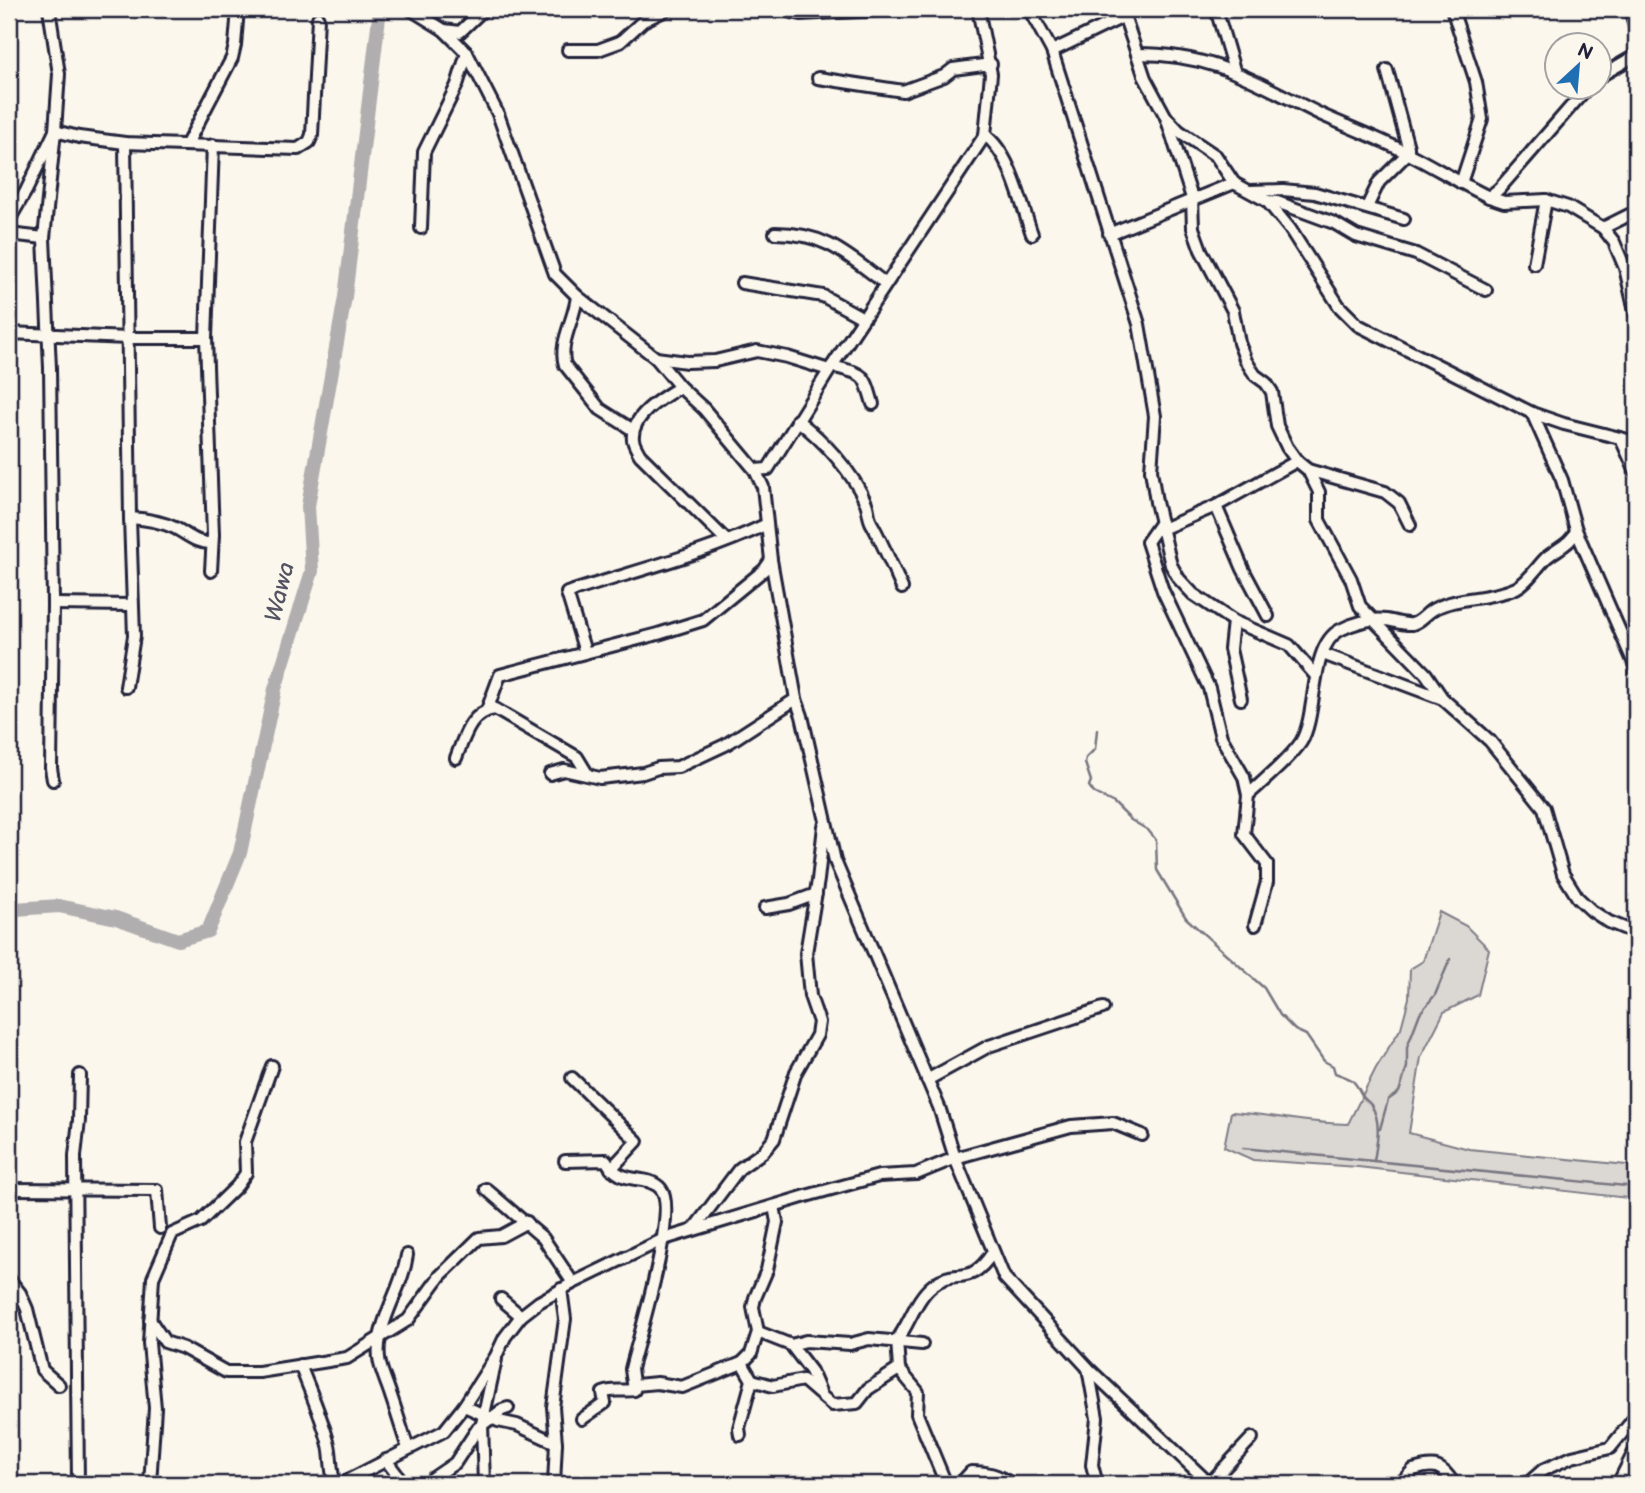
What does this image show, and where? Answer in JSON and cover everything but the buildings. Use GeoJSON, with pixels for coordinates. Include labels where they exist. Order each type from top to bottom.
{"type":"FeatureCollection","features":[{"type":"Feature","properties":{"kind":"street"},"geometry":{"type":"LineString","coordinates":[[49,9],[59,74],[44,238],[53,604],[53,780]]}},
{"type":"Feature","properties":{"kind":"street"},"geometry":{"type":"LineString","coordinates":[[187,144],[232,58],[238,9]]}},
{"type":"Feature","properties":{"kind":"street"},"geometry":{"type":"LineString","coordinates":[[410,9],[444,30],[467,53],[498,114],[555,274],[577,296],[656,358],[680,387],[704,409],[755,470],[763,487]]}},
{"type":"Feature","properties":{"kind":"street"},"geometry":{"type":"LineString","coordinates":[[444,30],[460,32],[484,9]]}},
{"type":"Feature","properties":{"kind":"street"},"geometry":{"type":"LineString","coordinates":[[568,50],[598,50],[620,42],[643,21],[668,9]]}},
{"type":"Feature","properties":{"kind":"street"},"geometry":{"type":"LineString","coordinates":[[777,9],[801,14],[900,9]]}},
{"type":"Feature","properties":{"kind":"street"},"geometry":{"type":"LineString","coordinates":[[978,9],[991,64],[985,135],[797,420],[768,469],[763,487],[765,525],[796,699],[835,861],[939,1107],[955,1158],[1004,1277],[1088,1368],[1209,1484],[1252,1438]]}},
{"type":"Feature","properties":{"kind":"street"},"geometry":{"type":"LineString","coordinates":[[1029,9],[1052,51],[1139,324],[1155,416],[1151,470],[1171,565],[1178,579],[1194,594],[1233,621],[1289,645],[1315,675]]}},
{"type":"Feature","properties":{"kind":"street"},"geometry":{"type":"LineString","coordinates":[[1216,9],[1234,70]]}},
{"type":"Feature","properties":{"kind":"street"},"geometry":{"type":"LineString","coordinates":[[1452,9],[1476,82],[1482,119],[1461,183]]}},
{"type":"Feature","properties":{"kind":"street"},"geometry":{"type":"LineString","coordinates":[[1625,9],[1634,14],[1636,32]]}},
{"type":"Feature","properties":{"kind":"street"},"geometry":{"type":"LineString","coordinates":[[1052,51],[1124,12],[1145,78],[1166,117],[1192,198],[1193,228],[1201,250],[1233,311],[1239,343],[1246,361],[1255,375],[1266,383],[1272,392],[1277,426],[1297,461],[1308,470],[1385,492],[1399,503],[1409,525]]}},
{"type":"Feature","properties":{"kind":"street"},"geometry":{"type":"LineString","coordinates":[[55,131],[125,143],[298,149],[309,142],[312,135],[318,18]]}},
{"type":"Feature","properties":{"kind":"street"},"geometry":{"type":"LineString","coordinates":[[1614,68],[1633,57],[1636,52]]}},
{"type":"Feature","properties":{"kind":"street"},"geometry":{"type":"LineString","coordinates":[[421,228],[424,152],[457,85],[467,53]]}},
{"type":"Feature","properties":{"kind":"street"},"geometry":{"type":"LineString","coordinates":[[1137,54],[1197,59],[1234,70],[1320,114],[1408,153],[1489,197],[1504,202],[1546,200],[1568,207],[1603,228],[1631,268],[1636,316]]}},
{"type":"Feature","properties":{"kind":"street"},"geometry":{"type":"LineString","coordinates":[[818,78],[903,91],[944,76],[953,69],[991,64]]}},
{"type":"Feature","properties":{"kind":"street"},"geometry":{"type":"LineString","coordinates":[[1367,207],[1379,182],[1408,153],[1387,70]]}},
{"type":"Feature","properties":{"kind":"street"},"geometry":{"type":"LineString","coordinates":[[1489,197],[1575,102]]}},
{"type":"Feature","properties":{"kind":"street"},"geometry":{"type":"LineString","coordinates":[[1166,117],[1179,131],[1216,156],[1234,183],[1267,201],[1290,229],[1339,306],[1358,326],[1532,413],[1636,442]]}},
{"type":"Feature","properties":{"kind":"street"},"geometry":{"type":"LineString","coordinates":[[9,220],[55,131]]}},
{"type":"Feature","properties":{"kind":"street"},"geometry":{"type":"LineString","coordinates":[[985,135],[995,142],[1005,159],[1032,234]]}},
{"type":"Feature","properties":{"kind":"street"},"geometry":{"type":"LineString","coordinates":[[125,143],[134,636],[126,687]]}},
{"type":"Feature","properties":{"kind":"street"},"geometry":{"type":"LineString","coordinates":[[211,571],[213,535],[206,338],[213,145]]}},
{"type":"Feature","properties":{"kind":"street"},"geometry":{"type":"LineString","coordinates":[[1109,234],[1234,183]]}},
{"type":"Feature","properties":{"kind":"street"},"geometry":{"type":"LineString","coordinates":[[1250,191],[1315,193],[1404,219]]}},
{"type":"Feature","properties":{"kind":"street"},"geometry":{"type":"LineString","coordinates":[[1534,264],[1546,200]]}},
{"type":"Feature","properties":{"kind":"street"},"geometry":{"type":"LineString","coordinates":[[1267,201],[1277,202],[1334,223],[1356,236],[1416,254],[1486,290]]}},
{"type":"Feature","properties":{"kind":"street"},"geometry":{"type":"LineString","coordinates":[[1603,228],[1636,214]]}},
{"type":"Feature","properties":{"kind":"street"},"geometry":{"type":"LineString","coordinates":[[9,233],[44,238]]}},
{"type":"Feature","properties":{"kind":"street"},"geometry":{"type":"LineString","coordinates":[[775,233],[814,237],[837,247],[886,284]]}},
{"type":"Feature","properties":{"kind":"street"},"geometry":{"type":"LineString","coordinates":[[742,283],[824,296],[863,318]]}},
{"type":"Feature","properties":{"kind":"street"},"geometry":{"type":"LineString","coordinates":[[577,296],[576,310],[564,341],[565,365],[600,409],[633,430]]}},
{"type":"Feature","properties":{"kind":"street"},"geometry":{"type":"LineString","coordinates":[[9,333],[206,338]]}},
{"type":"Feature","properties":{"kind":"street"},"geometry":{"type":"LineString","coordinates":[[656,358],[687,362],[715,361],[757,351],[786,356],[857,373],[866,380],[873,404]]}},
{"type":"Feature","properties":{"kind":"street"},"geometry":{"type":"LineString","coordinates":[[680,387],[663,397],[644,414],[633,430],[633,442],[640,455],[726,540]]}},
{"type":"Feature","properties":{"kind":"street"},"geometry":{"type":"LineString","coordinates":[[1532,413],[1562,480],[1576,530],[1636,668]]}},
{"type":"Feature","properties":{"kind":"street"},"geometry":{"type":"LineString","coordinates":[[797,420],[822,440],[866,503],[871,523],[902,588]]}},
{"type":"Feature","properties":{"kind":"street"},"geometry":{"type":"LineString","coordinates":[[1620,439],[1636,472]]}},
{"type":"Feature","properties":{"kind":"street"},"geometry":{"type":"LineString","coordinates":[[1255,925],[1267,882],[1267,864],[1244,834],[1248,795],[1244,777],[1221,737],[1209,688],[1163,591],[1147,542],[1150,535],[1162,525],[1216,506],[1297,461]]}},
{"type":"Feature","properties":{"kind":"street"},"geometry":{"type":"LineString","coordinates":[[755,470],[768,469]]}},
{"type":"Feature","properties":{"kind":"street"},"geometry":{"type":"LineString","coordinates":[[1308,470],[1318,492],[1319,520],[1351,579],[1360,606],[1426,674],[1443,699],[1490,741],[1544,808],[1563,874],[1578,898],[1592,911],[1636,933]]}},
{"type":"Feature","properties":{"kind":"street"},"geometry":{"type":"LineString","coordinates":[[1216,506],[1242,569],[1268,616]]}},
{"type":"Feature","properties":{"kind":"street"},"geometry":{"type":"LineString","coordinates":[[130,518],[150,519],[197,541],[211,543]]}},
{"type":"Feature","properties":{"kind":"street"},"geometry":{"type":"LineString","coordinates":[[585,652],[567,593],[633,571],[694,555],[765,525]]}},
{"type":"Feature","properties":{"kind":"street"},"geometry":{"type":"LineString","coordinates":[[1248,795],[1301,743],[1312,714],[1315,675],[1329,639],[1336,632],[1371,620],[1409,624],[1418,622],[1434,609],[1490,597],[1518,587],[1546,559],[1574,538],[1576,530]]}},
{"type":"Feature","properties":{"kind":"street"},"geometry":{"type":"LineString","coordinates":[[487,710],[500,675],[703,620],[764,570],[771,560]]}},
{"type":"Feature","properties":{"kind":"street"},"geometry":{"type":"LineString","coordinates":[[53,604],[132,605]]}},
{"type":"Feature","properties":{"kind":"street"},"geometry":{"type":"LineString","coordinates":[[1233,621],[1230,649],[1241,699]]}},
{"type":"Feature","properties":{"kind":"street"},"geometry":{"type":"LineString","coordinates":[[1323,654],[1443,699]]}},
{"type":"Feature","properties":{"kind":"street"},"geometry":{"type":"LineString","coordinates":[[550,774],[564,770],[600,778],[678,767],[725,745],[796,699]]}},
{"type":"Feature","properties":{"kind":"street"},"geometry":{"type":"LineString","coordinates":[[456,758],[469,726],[476,717],[487,710],[495,709],[562,746],[577,757],[587,775]]}},
{"type":"Feature","properties":{"kind":"street"},"geometry":{"type":"LineString","coordinates":[[693,1230],[739,1168],[764,1152],[774,1139],[796,1072],[817,1035],[819,1022],[810,996],[806,953],[825,819]]}},
{"type":"Feature","properties":{"kind":"street"},"geometry":{"type":"LineString","coordinates":[[765,908],[789,904],[816,894]]}},
{"type":"Feature","properties":{"kind":"street"},"geometry":{"type":"LineString","coordinates":[[927,1080],[989,1046],[1103,1008]]}},
{"type":"Feature","properties":{"kind":"street"},"geometry":{"type":"LineString","coordinates":[[150,1484],[155,1408],[150,1355],[153,1278],[172,1234],[201,1221],[237,1186],[246,1173],[245,1142],[272,1066]]}},
{"type":"Feature","properties":{"kind":"street"},"geometry":{"type":"LineString","coordinates":[[78,1484],[75,1189],[80,1075]]}},
{"type":"Feature","properties":{"kind":"street"},"geometry":{"type":"LineString","coordinates":[[572,1078],[638,1141],[611,1169]]}},
{"type":"Feature","properties":{"kind":"street"},"geometry":{"type":"LineString","coordinates":[[342,1484],[444,1431],[464,1406],[505,1337],[521,1316],[561,1289],[664,1239],[879,1176],[916,1174],[955,1158],[1071,1126],[1113,1123],[1142,1135]]}},
{"type":"Feature","properties":{"kind":"street"},"geometry":{"type":"LineString","coordinates":[[565,1161],[606,1160],[611,1169],[620,1176],[661,1189],[665,1199],[664,1239],[631,1369],[634,1390]]}},
{"type":"Feature","properties":{"kind":"street"},"geometry":{"type":"LineString","coordinates":[[9,1189],[156,1189],[160,1228]]}},
{"type":"Feature","properties":{"kind":"street"},"geometry":{"type":"LineString","coordinates":[[486,1189],[543,1238],[573,1283]]}},
{"type":"Feature","properties":{"kind":"street"},"geometry":{"type":"LineString","coordinates":[[634,1390],[636,1385],[657,1383],[682,1387],[742,1363],[751,1354],[758,1332],[753,1307],[767,1270],[777,1222],[774,1206]]}},
{"type":"Feature","properties":{"kind":"street"},"geometry":{"type":"LineString","coordinates":[[150,1320],[165,1342],[183,1348],[226,1372],[259,1372],[347,1358],[408,1320],[440,1276],[479,1238],[501,1236],[527,1222]]}},
{"type":"Feature","properties":{"kind":"street"},"geometry":{"type":"LineString","coordinates":[[946,1484],[918,1414],[918,1392],[899,1369],[897,1340],[923,1294],[933,1284],[944,1278],[975,1273],[984,1266],[993,1252]]}},
{"type":"Feature","properties":{"kind":"street"},"geometry":{"type":"LineString","coordinates":[[407,1255],[404,1275],[386,1315],[379,1340],[380,1371],[390,1392],[408,1448]]}},
{"type":"Feature","properties":{"kind":"street"},"geometry":{"type":"LineString","coordinates":[[9,1279],[27,1309],[42,1370],[59,1385]]}},
{"type":"Feature","properties":{"kind":"street"},"geometry":{"type":"LineString","coordinates":[[554,1484],[556,1443],[553,1406],[565,1320],[561,1289]]}},
{"type":"Feature","properties":{"kind":"street"},"geometry":{"type":"LineString","coordinates":[[501,1299],[521,1316]]}},
{"type":"Feature","properties":{"kind":"street"},"geometry":{"type":"LineString","coordinates":[[758,1332],[791,1345],[811,1371],[823,1398]]}},
{"type":"Feature","properties":{"kind":"street"},"geometry":{"type":"LineString","coordinates":[[791,1345],[806,1341],[850,1344],[869,1339],[922,1344]]}},
{"type":"Feature","properties":{"kind":"street"},"geometry":{"type":"LineString","coordinates":[[484,1484],[486,1419],[496,1356]]}},
{"type":"Feature","properties":{"kind":"street"},"geometry":{"type":"LineString","coordinates":[[742,1363],[752,1380],[773,1386],[803,1380],[832,1405],[858,1403],[868,1389],[899,1369]]}},
{"type":"Feature","properties":{"kind":"street"},"geometry":{"type":"LineString","coordinates":[[300,1365],[331,1450],[330,1468],[335,1484]]}},
{"type":"Feature","properties":{"kind":"street"},"geometry":{"type":"LineString","coordinates":[[1088,1368],[1097,1418],[1091,1465],[1097,1484]]}},
{"type":"Feature","properties":{"kind":"street"},"geometry":{"type":"LineString","coordinates":[[1092,1395],[1099,1379]]}},
{"type":"Feature","properties":{"kind":"street"},"geometry":{"type":"LineString","coordinates":[[740,1435],[739,1427],[752,1380]]}},
{"type":"Feature","properties":{"kind":"street"},"geometry":{"type":"LineString","coordinates":[[582,1419],[605,1404],[603,1393],[609,1390],[634,1390]]}},
{"type":"Feature","properties":{"kind":"street"},"geometry":{"type":"LineString","coordinates":[[464,1406],[486,1419],[517,1425],[556,1443]]}},
{"type":"Feature","properties":{"kind":"street"},"geometry":{"type":"LineString","coordinates":[[429,1484],[433,1478],[455,1463],[469,1438],[486,1419],[508,1408]]}},
{"type":"Feature","properties":{"kind":"street"},"geometry":{"type":"LineString","coordinates":[[1527,1484],[1543,1470],[1572,1457],[1610,1448],[1636,1416]]}},
{"type":"Feature","properties":{"kind":"street"},"geometry":{"type":"LineString","coordinates":[[1618,1484],[1636,1448]]}},
{"type":"Feature","properties":{"kind":"street"},"geometry":{"type":"LineString","coordinates":[[386,1461],[404,1484]]}},
{"type":"Feature","properties":{"kind":"street"},"geometry":{"type":"LineString","coordinates":[[1400,1484],[1412,1470],[1437,1466],[1444,1469],[1454,1484]]}},
{"type":"Feature","properties":{"kind":"street"},"geometry":{"type":"LineString","coordinates":[[960,1484],[971,1472],[993,1472],[1012,1484]]}},
{"type":"Feature","properties":{"kind":"shaded area"},"geometry":{"type":"Polygon","coordinates":[[[1439,912],[1466,926],[1489,949],[1478,995],[1444,1012],[1421,1057],[1409,1133],[1469,1149],[1636,1166],[1636,1199],[1358,1167],[1253,1160],[1224,1147],[1231,1112],[1348,1124],[1376,1068],[1401,1028],[1409,998],[1410,969],[1423,961],[1439,912]]]}},
{"type":"Feature","properties":{"kind":"waterway","name":"Wawa"},"geometry":{"type":"LineString","coordinates":[[9,912],[15,909],[59,906],[116,918],[178,940],[208,931],[240,853],[275,689],[312,571],[308,506],[345,297],[380,9]]}},
{"type":"Feature","properties":{"kind":"waterway"},"geometry":{"type":"LineString","coordinates":[[1097,730],[1095,749],[1085,763],[1091,781],[1089,786],[1094,793],[1114,803],[1131,820],[1148,830],[1156,840],[1157,870],[1186,918],[1264,988],[1280,1015],[1295,1030],[1306,1035],[1324,1061],[1333,1066],[1335,1073],[1350,1079],[1371,1105],[1377,1118],[1378,1132],[1374,1161]]}},
{"type":"Feature","properties":{"kind":"waterway"},"geometry":{"type":"LineString","coordinates":[[1380,1129],[1388,1100],[1399,1092],[1407,1067],[1407,1047],[1420,1013],[1435,995],[1450,959]]}},
{"type":"Feature","properties":{"kind":"waterway"},"geometry":{"type":"LineString","coordinates":[[1243,1148],[1636,1187]]}}]}
